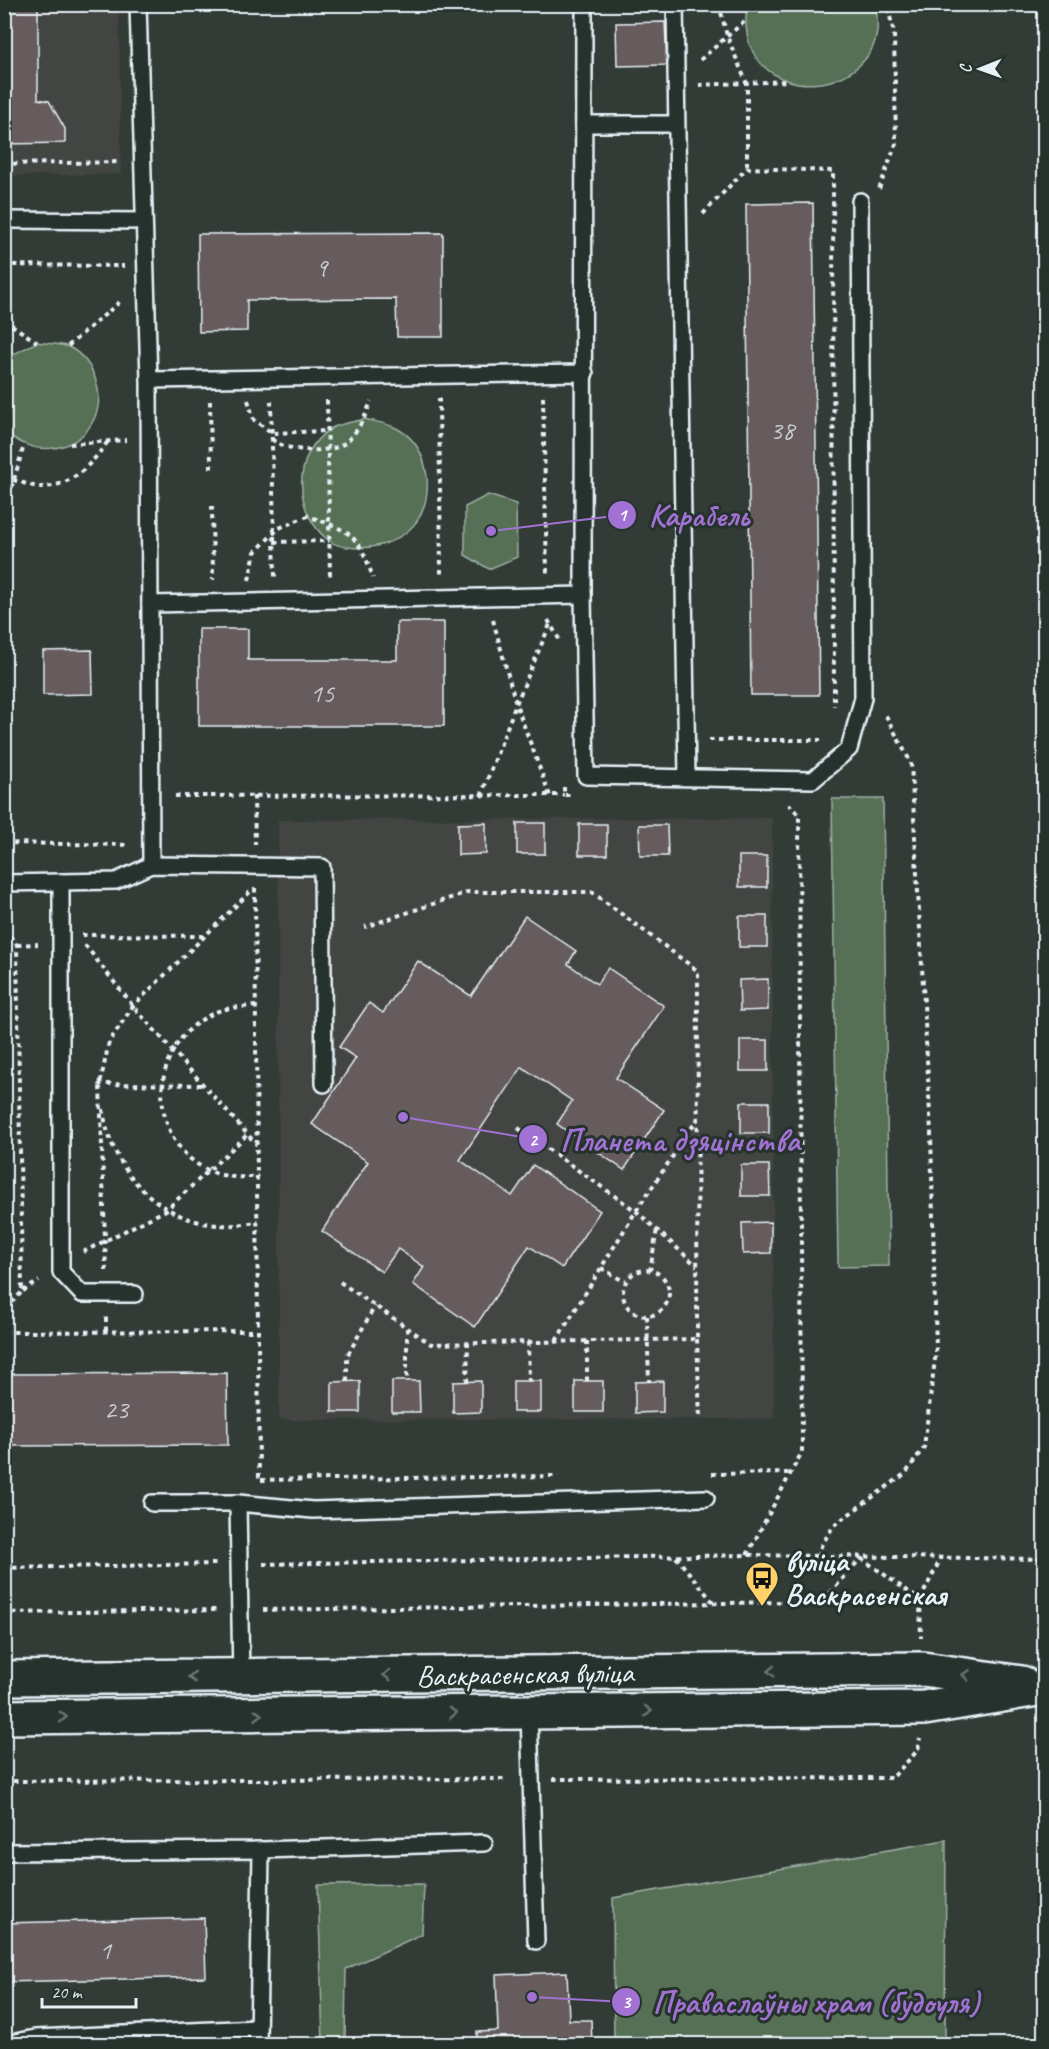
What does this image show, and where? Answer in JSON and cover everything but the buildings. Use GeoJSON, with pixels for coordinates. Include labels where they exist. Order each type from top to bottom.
{"type":"FeatureCollection","features":[{"type":"Feature","properties":{"kind":"main road","name":"Васкрасенская вуліца"},"geometry":{"type":"LineString","coordinates":[[4,1678],[923,1669],[1044,1687]]}},
{"type":"Feature","properties":{"kind":"main road","name":"Васкрасенская вуліца"},"geometry":{"type":"LineString","coordinates":[[4,1717],[924,1708],[1044,1687]]}},
{"type":"Feature","properties":{"kind":"lane"},"geometry":{"type":"LineString","coordinates":[[138,4],[149,380],[151,865]]}},
{"type":"Feature","properties":{"kind":"lane"},"geometry":{"type":"LineString","coordinates":[[584,4],[583,595],[586,776],[813,780],[849,749],[863,698],[860,201]]}},
{"type":"Feature","properties":{"kind":"lane"},"geometry":{"type":"LineString","coordinates":[[675,4],[687,777]]}},
{"type":"Feature","properties":{"kind":"lane"},"geometry":{"type":"LineString","coordinates":[[584,124],[676,124]]}},
{"type":"Feature","properties":{"kind":"lane"},"geometry":{"type":"LineString","coordinates":[[4,220],[144,222]]}},
{"type":"Feature","properties":{"kind":"lane"},"geometry":{"type":"LineString","coordinates":[[149,380],[585,373]]}},
{"type":"Feature","properties":{"kind":"lane"},"geometry":{"type":"LineString","coordinates":[[150,604],[583,595]]}},
{"type":"Feature","properties":{"kind":"lane"},"geometry":{"type":"LineString","coordinates":[[4,883],[116,881],[151,865],[322,867],[324,1084]]}},
{"type":"Feature","properties":{"kind":"lane"},"geometry":{"type":"LineString","coordinates":[[61,882],[61,1272],[82,1294],[135,1294]]}},
{"type":"Feature","properties":{"kind":"lane"},"geometry":{"type":"LineString","coordinates":[[152,1503],[238,1503],[313,1510],[706,1498]]}},
{"type":"Feature","properties":{"kind":"lane"},"geometry":{"type":"LineString","coordinates":[[238,1503],[241,1677]]}},
{"type":"Feature","properties":{"kind":"lane"},"geometry":{"type":"LineString","coordinates":[[528,1712],[536,1941]]}},
{"type":"Feature","properties":{"kind":"lane"},"geometry":{"type":"LineString","coordinates":[[4,1852],[261,1850],[484,1843]]}},
{"type":"Feature","properties":{"kind":"lane"},"geometry":{"type":"LineString","coordinates":[[258,2044],[261,1850]]}},
{"type":"Feature","properties":{"kind":"lane"},"geometry":{"type":"LineString","coordinates":[[6,2044],[35,2038],[257,2028]]}},
{"type":"Feature","properties":{"kind":"path"},"geometry":{"type":"LineString","coordinates":[[698,219],[747,168],[747,84],[727,36],[719,4]]}},
{"type":"Feature","properties":{"kind":"path"},"geometry":{"type":"LineString","coordinates":[[860,201],[880,188],[896,144],[894,33],[887,4]]}},
{"type":"Feature","properties":{"kind":"path"},"geometry":{"type":"LineString","coordinates":[[696,63],[745,21]]}},
{"type":"Feature","properties":{"kind":"path"},"geometry":{"type":"LineString","coordinates":[[697,85],[788,81]]}},
{"type":"Feature","properties":{"kind":"path"},"geometry":{"type":"LineString","coordinates":[[4,164],[129,162]]}},
{"type":"Feature","properties":{"kind":"path"},"geometry":{"type":"LineString","coordinates":[[747,168],[833,171],[834,710]]}},
{"type":"Feature","properties":{"kind":"path"},"geometry":{"type":"LineString","coordinates":[[4,265],[124,266],[124,276]]}},
{"type":"Feature","properties":{"kind":"path"},"geometry":{"type":"LineString","coordinates":[[68,346],[125,297],[125,309]]}},
{"type":"Feature","properties":{"kind":"path"},"geometry":{"type":"LineString","coordinates":[[4,320],[37,342]]}},
{"type":"Feature","properties":{"kind":"path"},"geometry":{"type":"LineString","coordinates":[[439,387],[441,576]]}},
{"type":"Feature","properties":{"kind":"path"},"geometry":{"type":"LineString","coordinates":[[543,396],[547,585]]}},
{"type":"Feature","properties":{"kind":"path"},"geometry":{"type":"LineString","coordinates":[[327,398],[330,588]]}},
{"type":"Feature","properties":{"kind":"path"},"geometry":{"type":"LineString","coordinates":[[248,399],[254,420],[272,435],[277,444],[308,451],[343,445],[365,419],[372,398]]}},
{"type":"Feature","properties":{"kind":"path"},"geometry":{"type":"LineString","coordinates":[[210,399],[211,469]]}},
{"type":"Feature","properties":{"kind":"path"},"geometry":{"type":"LineString","coordinates":[[271,399],[275,589]]}},
{"type":"Feature","properties":{"kind":"path"},"geometry":{"type":"LineString","coordinates":[[128,428],[128,452]]}},
{"type":"Feature","properties":{"kind":"path"},"geometry":{"type":"LineString","coordinates":[[272,435],[327,431]]}},
{"type":"Feature","properties":{"kind":"path"},"geometry":{"type":"LineString","coordinates":[[13,480],[40,487],[69,481],[92,464],[109,440]]}},
{"type":"Feature","properties":{"kind":"path"},"geometry":{"type":"LineString","coordinates":[[70,444],[128,440]]}},
{"type":"Feature","properties":{"kind":"path"},"geometry":{"type":"LineString","coordinates":[[4,514],[24,445]]}},
{"type":"Feature","properties":{"kind":"path"},"geometry":{"type":"LineString","coordinates":[[212,506],[213,590]]}},
{"type":"Feature","properties":{"kind":"path"},"geometry":{"type":"LineString","coordinates":[[247,589],[255,552],[279,528],[308,516],[344,528],[364,549],[376,588]]}},
{"type":"Feature","properties":{"kind":"path"},"geometry":{"type":"LineString","coordinates":[[274,542],[329,541]]}},
{"type":"Feature","properties":{"kind":"path"},"geometry":{"type":"LineString","coordinates":[[491,612],[516,704],[550,796]]}},
{"type":"Feature","properties":{"kind":"path"},"geometry":{"type":"LineString","coordinates":[[543,617],[551,622],[560,642]]}},
{"type":"Feature","properties":{"kind":"path"},"geometry":{"type":"LineString","coordinates":[[481,796],[516,704],[551,622]]}},
{"type":"Feature","properties":{"kind":"path"},"geometry":{"type":"LineString","coordinates":[[819,1557],[821,1546],[834,1525],[906,1473],[924,1447],[936,1352],[931,1133],[911,763],[862,670]]}},
{"type":"Feature","properties":{"kind":"path"},"geometry":{"type":"LineString","coordinates":[[704,740],[827,740]]}},
{"type":"Feature","properties":{"kind":"path"},"geometry":{"type":"LineString","coordinates":[[564,784],[564,795]]}},
{"type":"Feature","properties":{"kind":"path"},"geometry":{"type":"LineString","coordinates":[[167,796],[576,795]]}},
{"type":"Feature","properties":{"kind":"path"},"geometry":{"type":"LineString","coordinates":[[254,796],[255,848]]}},
{"type":"Feature","properties":{"kind":"path"},"geometry":{"type":"LineString","coordinates":[[747,1555],[802,1452],[799,815],[787,802]]}},
{"type":"Feature","properties":{"kind":"path"},"geometry":{"type":"LineString","coordinates":[[4,843],[134,845]]}},
{"type":"Feature","properties":{"kind":"path"},"geometry":{"type":"LineString","coordinates":[[106,1332],[100,1084],[109,1042],[133,1006],[255,886],[260,1480],[566,1476]]}},
{"type":"Feature","properties":{"kind":"path"},"geometry":{"type":"LineString","coordinates":[[365,927],[468,892],[592,892],[698,971],[697,1339],[700,1419]]}},
{"type":"Feature","properties":{"kind":"path"},"geometry":{"type":"LineString","coordinates":[[4,929],[17,945],[22,1292]]}},
{"type":"Feature","properties":{"kind":"path"},"geometry":{"type":"LineString","coordinates":[[205,936],[78,935],[133,1006],[257,1145]]}},
{"type":"Feature","properties":{"kind":"path"},"geometry":{"type":"LineString","coordinates":[[17,945],[42,944]]}},
{"type":"Feature","properties":{"kind":"path"},"geometry":{"type":"LineString","coordinates":[[256,1006],[215,1012],[193,1028],[174,1051],[165,1070],[161,1099],[169,1132],[182,1151],[210,1170],[235,1178],[258,1176]]}},
{"type":"Feature","properties":{"kind":"path"},"geometry":{"type":"LineString","coordinates":[[100,1084],[204,1085]]}},
{"type":"Feature","properties":{"kind":"path"},"geometry":{"type":"LineString","coordinates":[[100,1084],[105,1120],[120,1160],[141,1189],[166,1210],[186,1219],[231,1226],[258,1221]]}},
{"type":"Feature","properties":{"kind":"path"},"geometry":{"type":"LineString","coordinates":[[555,1341],[636,1211],[698,1118]]}},
{"type":"Feature","properties":{"kind":"path"},"geometry":{"type":"LineString","coordinates":[[518,1128],[636,1211],[698,1266]]}},
{"type":"Feature","properties":{"kind":"path"},"geometry":{"type":"LineString","coordinates":[[4,1310],[22,1292],[61,1266],[166,1210],[248,1134]]}},
{"type":"Feature","properties":{"kind":"path"},"geometry":{"type":"LineString","coordinates":[[650,1270],[657,1228]]}},
{"type":"Feature","properties":{"kind":"path"},"geometry":{"type":"LineString","coordinates":[[601,1268],[625,1282]]}},
{"type":"Feature","properties":{"kind":"path"},"geometry":{"type":"LineString","coordinates":[[650,1270],[657,1272],[666,1280],[669,1292],[667,1304],[659,1312],[648,1316],[636,1314],[627,1306],[623,1294],[625,1282],[633,1273],[650,1270]]}},
{"type":"Feature","properties":{"kind":"path"},"geometry":{"type":"LineString","coordinates":[[340,1282],[431,1344],[697,1339]]}},
{"type":"Feature","properties":{"kind":"path"},"geometry":{"type":"LineString","coordinates":[[347,1381],[347,1356],[375,1306]]}},
{"type":"Feature","properties":{"kind":"path"},"geometry":{"type":"LineString","coordinates":[[648,1316],[649,1381]]}},
{"type":"Feature","properties":{"kind":"path"},"geometry":{"type":"LineString","coordinates":[[407,1328],[407,1381]]}},
{"type":"Feature","properties":{"kind":"path"},"geometry":{"type":"LineString","coordinates":[[4,1332],[259,1331]]}},
{"type":"Feature","properties":{"kind":"path"},"geometry":{"type":"LineString","coordinates":[[587,1341],[587,1381]]}},
{"type":"Feature","properties":{"kind":"path"},"geometry":{"type":"LineString","coordinates":[[528,1342],[528,1381]]}},
{"type":"Feature","properties":{"kind":"path"},"geometry":{"type":"LineString","coordinates":[[467,1382],[468,1343]]}},
{"type":"Feature","properties":{"kind":"path"},"geometry":{"type":"LineString","coordinates":[[708,1474],[790,1473]]}},
{"type":"Feature","properties":{"kind":"path"},"geometry":{"type":"LineString","coordinates":[[4,1568],[747,1555],[1044,1559]]}},
{"type":"Feature","properties":{"kind":"path"},"geometry":{"type":"LineString","coordinates":[[676,1557],[712,1602]]}},
{"type":"Feature","properties":{"kind":"path"},"geometry":{"type":"LineString","coordinates":[[861,1558],[920,1600]]}},
{"type":"Feature","properties":{"kind":"path"},"geometry":{"type":"LineString","coordinates":[[824,1600],[861,1558]]}},
{"type":"Feature","properties":{"kind":"path"},"geometry":{"type":"LineString","coordinates":[[920,1615],[920,1600],[941,1558]]}},
{"type":"Feature","properties":{"kind":"path"},"geometry":{"type":"LineString","coordinates":[[4,1613],[920,1600]]}},
{"type":"Feature","properties":{"kind":"path"},"geometry":{"type":"LineString","coordinates":[[4,1781],[892,1778],[918,1750]]}},
{"type":"Feature","properties":{"kind":"shaded area"},"geometry":{"type":"Polygon","coordinates":[[[4,5],[119,5],[121,174],[5,176],[4,5]]]}},
{"type":"Feature","properties":{"kind":"shaded area"},"geometry":{"type":"Polygon","coordinates":[[[772,818],[774,1419],[279,1420],[278,820],[772,818]]]}},
{"type":"Feature","properties":{"kind":"green space"},"geometry":{"type":"Polygon","coordinates":[[[747,5],[875,5],[876,37],[863,62],[841,77],[814,84],[787,80],[764,66],[749,41],[747,5]]]}},
{"type":"Feature","properties":{"kind":"green space"},"geometry":{"type":"Polygon","coordinates":[[[37,342],[69,347],[86,361],[96,380],[98,402],[92,423],[84,434],[62,446],[37,448],[14,438],[5,429],[5,364],[10,356],[37,342]]]}},
{"type":"Feature","properties":{"kind":"green space"},"geometry":{"type":"Polygon","coordinates":[[[365,419],[396,428],[415,444],[421,455],[427,479],[425,505],[413,526],[392,541],[361,548],[340,546],[328,540],[316,528],[308,514],[303,499],[303,468],[318,440],[330,429],[365,419]]]}},
{"type":"Feature","properties":{"kind":"green space"},"geometry":{"type":"Polygon","coordinates":[[[488,495],[516,504],[517,557],[489,569],[465,555],[465,507],[488,495]]]}},
{"type":"Feature","properties":{"kind":"green space"},"geometry":{"type":"Polygon","coordinates":[[[832,799],[883,799],[889,1266],[838,1267],[832,799]]]}},
{"type":"Feature","properties":{"kind":"green space"},"geometry":{"type":"Polygon","coordinates":[[[946,1840],[945,2044],[614,2044],[613,1898],[946,1840]]]}},
{"type":"Feature","properties":{"kind":"green space"},"geometry":{"type":"Polygon","coordinates":[[[424,1884],[422,1934],[346,1969],[345,2044],[323,2044],[318,1885],[424,1884]]]}},
{"type":"Feature","properties":{"kind":"place","name":"Карабель"},"geometry":{"type":"Point","coordinates":[491,531]}},
{"type":"Feature","properties":{"kind":"place","name":"Планета дзяцінства"},"geometry":{"type":"Point","coordinates":[403,1117]}},
{"type":"Feature","properties":{"kind":"place","name":"вуліца Васкрасенская"},"geometry":{"type":"Point","coordinates":[762,1607]}},
{"type":"Feature","properties":{"kind":"place","name":"Праваслаўны храм (будоуля)"},"geometry":{"type":"Point","coordinates":[532,1997]}}]}
